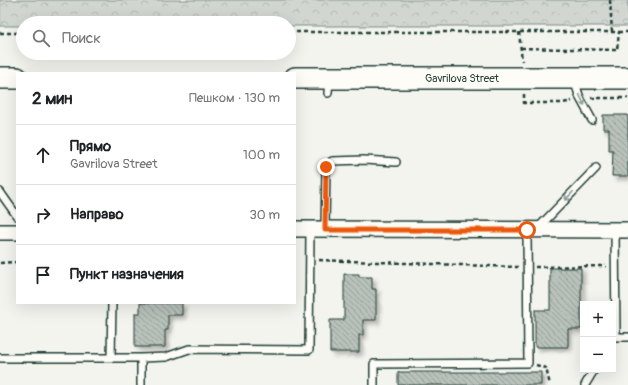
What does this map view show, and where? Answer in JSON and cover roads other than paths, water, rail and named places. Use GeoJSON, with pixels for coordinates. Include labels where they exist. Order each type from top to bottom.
{"type":"FeatureCollection","features":[{"type":"Feature","properties":{"kind":"main road"},"geometry":{"type":"LineString","coordinates":[[0,78],[16,78]]}},
{"type":"Feature","properties":{"kind":"main road","name":"Gavrilova Street"},"geometry":{"type":"LineString","coordinates":[[296,78],[328,85],[573,78],[628,78]]}},
{"type":"Feature","properties":{"kind":"street"},"geometry":{"type":"LineString","coordinates":[[296,230],[621,230]]}},
{"type":"Feature","properties":{"kind":"street"},"geometry":{"type":"LineString","coordinates":[[0,232],[16,232]]}},
{"type":"Feature","properties":{"kind":"lane"},"geometry":{"type":"LineString","coordinates":[[573,78],[580,98],[592,120]]}},
{"type":"Feature","properties":{"kind":"lane"},"geometry":{"type":"LineString","coordinates":[[0,358],[166,357],[189,349],[309,350],[310,260],[318,230],[326,167],[332,161],[396,162]]}},
{"type":"Feature","properties":{"kind":"lane"},"geometry":{"type":"LineString","coordinates":[[374,385],[374,364],[528,363],[527,267],[532,230],[596,168]]}},
{"type":"Feature","properties":{"kind":"lane"},"geometry":{"type":"LineString","coordinates":[[0,192],[16,215]]}},
{"type":"Feature","properties":{"kind":"lane"},"geometry":{"type":"LineString","coordinates":[[614,337],[615,266],[621,230]]}},
{"type":"Feature","properties":{"kind":"lane"},"geometry":{"type":"LineString","coordinates":[[111,358],[112,304]]}},
{"type":"Feature","properties":{"kind":"lane"},"geometry":{"type":"LineString","coordinates":[[616,339],[628,336]]}},
{"type":"Feature","properties":{"kind":"lane"},"geometry":{"type":"LineString","coordinates":[[141,358],[141,385]]}},
{"type":"Feature","properties":{"kind":"lane"},"geometry":{"type":"LineString","coordinates":[[585,385],[592,373]]}}]}
